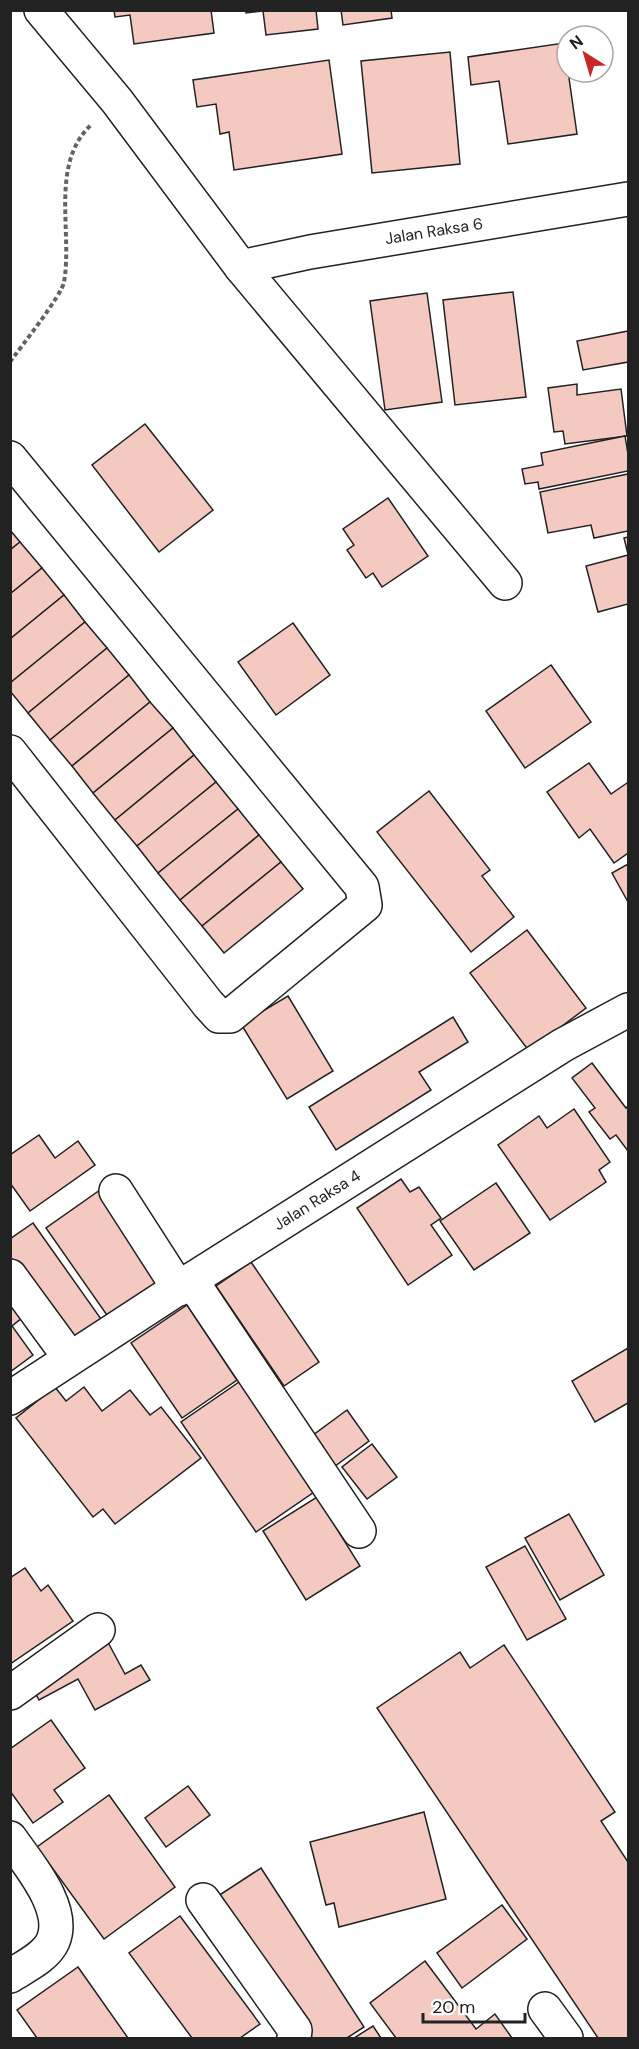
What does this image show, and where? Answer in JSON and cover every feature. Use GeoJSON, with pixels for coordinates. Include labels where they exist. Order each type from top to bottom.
{"type":"FeatureCollection","features":[{"type":"Feature","properties":{"kind":"street"},"geometry":{"type":"LineString","coordinates":[[40,10],[117,101],[241,267],[505,583]]}},
{"type":"Feature","properties":{"kind":"street","name":"Jalan Raksa 6"},"geometry":{"type":"LineString","coordinates":[[241,267],[310,252],[628,199]]}},
{"type":"Feature","properties":{"kind":"street"},"geometry":{"type":"LineString","coordinates":[[10,458],[362,887],[365,905],[230,1016],[219,1016],[207,1004],[10,752]]}},
{"type":"Feature","properties":{"kind":"street","name":"Jalan Raksa 4"},"geometry":{"type":"LineString","coordinates":[[10,1398],[185,1284],[563,1045],[628,1010]]}},
{"type":"Feature","properties":{"kind":"street"},"geometry":{"type":"LineString","coordinates":[[116,1191],[185,1284],[359,1531]]}},
{"type":"Feature","properties":{"kind":"street"},"geometry":{"type":"LineString","coordinates":[[10,1276],[70,1358]]}},
{"type":"Feature","properties":{"kind":"street"},"geometry":{"type":"LineString","coordinates":[[10,1693],[98,1630]]}},
{"type":"Feature","properties":{"kind":"street"},"geometry":{"type":"LineString","coordinates":[[10,1838],[49,1897],[57,1922],[53,1942],[41,1956],[10,1976]]}},
{"type":"Feature","properties":{"kind":"street"},"geometry":{"type":"LineString","coordinates":[[203,1900],[295,2030],[294,2038]]}},
{"type":"Feature","properties":{"kind":"street"},"geometry":{"type":"LineString","coordinates":[[545,2009],[566,2038]]}},
{"type":"Feature","properties":{"kind":"path"},"geometry":{"type":"LineString","coordinates":[[10,362],[64,285],[69,165],[80,135],[117,101]]}},
{"type":"Feature","properties":{"kind":"building"},"geometry":{"type":"Polygon","coordinates":[[[114,10],[211,10],[214,33],[134,44],[130,15],[115,17],[114,10]]]}},
{"type":"Feature","properties":{"kind":"building"},"geometry":{"type":"Polygon","coordinates":[[[246,10],[316,10],[318,29],[266,35],[263,11],[246,13],[246,10]]]}},
{"type":"Feature","properties":{"kind":"building"},"geometry":{"type":"Polygon","coordinates":[[[341,10],[391,10],[392,18],[343,25],[341,10]]]}},
{"type":"Feature","properties":{"kind":"building"},"geometry":{"type":"Polygon","coordinates":[[[555,44],[555,84],[570,84],[577,134],[508,144],[499,81],[471,85],[468,57],[555,44]]]}},
{"type":"Feature","properties":{"kind":"building"},"geometry":{"type":"Polygon","coordinates":[[[450,52],[460,164],[372,173],[361,61],[450,52]]]}},
{"type":"Feature","properties":{"kind":"building"},"geometry":{"type":"Polygon","coordinates":[[[329,60],[342,154],[234,170],[229,132],[220,134],[216,104],[197,107],[193,80],[329,60]]]}},
{"type":"Feature","properties":{"kind":"building"},"geometry":{"type":"Polygon","coordinates":[[[513,292],[526,397],[455,405],[443,300],[513,292]]]}},
{"type":"Feature","properties":{"kind":"building"},"geometry":{"type":"Polygon","coordinates":[[[427,293],[442,402],[385,410],[370,301],[427,293]]]}},
{"type":"Feature","properties":{"kind":"building"},"geometry":{"type":"Polygon","coordinates":[[[628,331],[628,362],[583,370],[577,341],[628,331]]]}},
{"type":"Feature","properties":{"kind":"building"},"geometry":{"type":"Polygon","coordinates":[[[577,384],[577,395],[621,389],[627,436],[565,444],[563,431],[554,432],[548,388],[577,384]]]}},
{"type":"Feature","properties":{"kind":"building"},"geometry":{"type":"Polygon","coordinates":[[[145,424],[213,510],[159,552],[92,465],[145,424]]]}},
{"type":"Feature","properties":{"kind":"building"},"geometry":{"type":"Polygon","coordinates":[[[625,436],[628,471],[539,489],[538,482],[525,484],[522,469],[543,465],[541,453],[625,436]]]}},
{"type":"Feature","properties":{"kind":"building"},"geometry":{"type":"Polygon","coordinates":[[[628,474],[628,531],[594,538],[591,525],[548,533],[540,492],[628,474]]]}},
{"type":"Feature","properties":{"kind":"building"},"geometry":{"type":"Polygon","coordinates":[[[388,498],[428,556],[382,587],[373,573],[366,578],[347,550],[354,545],[343,529],[388,498]]]}},
{"type":"Feature","properties":{"kind":"building"},"geometry":{"type":"Polygon","coordinates":[[[10,530],[20,542],[10,550],[10,530]]]}},
{"type":"Feature","properties":{"kind":"building"},"geometry":{"type":"Polygon","coordinates":[[[628,537],[628,554],[624,538],[628,537]]]}},
{"type":"Feature","properties":{"kind":"building"},"geometry":{"type":"Polygon","coordinates":[[[20,542],[42,568],[10,594],[10,550],[20,542]]]}},
{"type":"Feature","properties":{"kind":"building"},"geometry":{"type":"Polygon","coordinates":[[[628,555],[628,604],[598,612],[586,566],[628,555]]]}},
{"type":"Feature","properties":{"kind":"building"},"geometry":{"type":"Polygon","coordinates":[[[42,568],[64,595],[10,639],[10,594],[42,568]]]}},
{"type":"Feature","properties":{"kind":"building"},"geometry":{"type":"Polygon","coordinates":[[[64,595],[85,622],[10,683],[10,639],[64,595]]]}},
{"type":"Feature","properties":{"kind":"building"},"geometry":{"type":"Polygon","coordinates":[[[85,622],[107,648],[28,713],[10,691],[10,683],[85,622]]]}},
{"type":"Feature","properties":{"kind":"building"},"geometry":{"type":"Polygon","coordinates":[[[293,623],[330,675],[276,715],[238,662],[293,623]]]}},
{"type":"Feature","properties":{"kind":"building"},"geometry":{"type":"Polygon","coordinates":[[[107,648],[129,675],[50,740],[28,713],[107,648]]]}},
{"type":"Feature","properties":{"kind":"building"},"geometry":{"type":"Polygon","coordinates":[[[551,665],[591,722],[525,768],[486,711],[551,665]]]}},
{"type":"Feature","properties":{"kind":"building"},"geometry":{"type":"Polygon","coordinates":[[[129,675],[150,702],[72,766],[50,740],[129,675]]]}},
{"type":"Feature","properties":{"kind":"building"},"geometry":{"type":"Polygon","coordinates":[[[150,702],[173,728],[93,793],[72,766],[150,702]]]}},
{"type":"Feature","properties":{"kind":"building"},"geometry":{"type":"Polygon","coordinates":[[[173,728],[194,755],[115,820],[93,793],[173,728]]]}},
{"type":"Feature","properties":{"kind":"building"},"geometry":{"type":"Polygon","coordinates":[[[194,755],[216,782],[137,846],[115,820],[194,755]]]}},
{"type":"Feature","properties":{"kind":"building"},"geometry":{"type":"Polygon","coordinates":[[[589,763],[611,794],[627,783],[628,785],[628,853],[614,863],[590,829],[579,838],[547,792],[589,763]]]}},
{"type":"Feature","properties":{"kind":"building"},"geometry":{"type":"Polygon","coordinates":[[[216,782],[238,809],[158,873],[137,846],[216,782]]]}},
{"type":"Feature","properties":{"kind":"building"},"geometry":{"type":"Polygon","coordinates":[[[429,791],[490,870],[482,876],[514,917],[471,952],[377,832],[429,791]]]}},
{"type":"Feature","properties":{"kind":"building"},"geometry":{"type":"Polygon","coordinates":[[[238,809],[259,835],[180,900],[158,873],[238,809]]]}},
{"type":"Feature","properties":{"kind":"building"},"geometry":{"type":"Polygon","coordinates":[[[259,835],[281,862],[202,926],[180,900],[259,835]]]}},
{"type":"Feature","properties":{"kind":"building"},"geometry":{"type":"Polygon","coordinates":[[[281,862],[303,889],[224,953],[202,926],[281,862]]]}},
{"type":"Feature","properties":{"kind":"building"},"geometry":{"type":"Polygon","coordinates":[[[628,864],[628,902],[612,873],[628,864]]]}},
{"type":"Feature","properties":{"kind":"building"},"geometry":{"type":"Polygon","coordinates":[[[527,930],[586,1008],[529,1051],[470,973],[527,930]]]}},
{"type":"Feature","properties":{"kind":"building"},"geometry":{"type":"Polygon","coordinates":[[[288,996],[333,1071],[287,1099],[241,1024],[288,996]]]}},
{"type":"Feature","properties":{"kind":"building"},"geometry":{"type":"Polygon","coordinates":[[[453,1017],[468,1042],[419,1072],[431,1090],[336,1150],[309,1107],[453,1017]]]}},
{"type":"Feature","properties":{"kind":"building"},"geometry":{"type":"Polygon","coordinates":[[[592,1063],[626,1108],[628,1106],[628,1151],[616,1135],[610,1139],[589,1112],[595,1108],[572,1078],[592,1063]]]}},
{"type":"Feature","properties":{"kind":"building"},"geometry":{"type":"Polygon","coordinates":[[[574,1109],[610,1162],[599,1170],[606,1182],[550,1220],[498,1145],[539,1116],[547,1128],[574,1109]]]}},
{"type":"Feature","properties":{"kind":"building"},"geometry":{"type":"Polygon","coordinates":[[[39,1135],[55,1158],[78,1141],[95,1165],[30,1211],[10,1183],[10,1155],[39,1135]]]}},
{"type":"Feature","properties":{"kind":"building"},"geometry":{"type":"Polygon","coordinates":[[[401,1179],[410,1192],[419,1187],[441,1218],[431,1225],[452,1255],[408,1285],[357,1208],[401,1179]]]}},
{"type":"Feature","properties":{"kind":"building"},"geometry":{"type":"Polygon","coordinates":[[[496,1183],[530,1233],[474,1270],[440,1221],[496,1183]]]}},
{"type":"Feature","properties":{"kind":"building"},"geometry":{"type":"Polygon","coordinates":[[[100,1190],[163,1280],[109,1318],[46,1228],[100,1190]]]}},
{"type":"Feature","properties":{"kind":"building"},"geometry":{"type":"Polygon","coordinates":[[[33,1223],[101,1319],[67,1343],[10,1263],[10,1239],[33,1223]]]}},
{"type":"Feature","properties":{"kind":"building"},"geometry":{"type":"Polygon","coordinates":[[[251,1262],[319,1362],[284,1386],[216,1286],[251,1262]]]}},
{"type":"Feature","properties":{"kind":"building"},"geometry":{"type":"Polygon","coordinates":[[[10,1292],[27,1314],[12,1326],[33,1355],[10,1372],[10,1292]]]}},
{"type":"Feature","properties":{"kind":"building"},"geometry":{"type":"Polygon","coordinates":[[[187,1305],[237,1380],[182,1418],[131,1343],[187,1305]]]}},
{"type":"Feature","properties":{"kind":"building"},"geometry":{"type":"Polygon","coordinates":[[[628,1348],[628,1403],[595,1422],[572,1381],[628,1348]]]}},
{"type":"Feature","properties":{"kind":"building"},"geometry":{"type":"Polygon","coordinates":[[[242,1380],[317,1490],[256,1532],[181,1422],[242,1380]]]}},
{"type":"Feature","properties":{"kind":"building"},"geometry":{"type":"Polygon","coordinates":[[[55,1387],[66,1401],[84,1387],[102,1411],[130,1390],[150,1415],[161,1407],[201,1458],[115,1524],[103,1509],[93,1517],[16,1418],[55,1387]]]}},
{"type":"Feature","properties":{"kind":"building"},"geometry":{"type":"Polygon","coordinates":[[[347,1410],[369,1441],[327,1472],[305,1441],[347,1410]]]}},
{"type":"Feature","properties":{"kind":"building"},"geometry":{"type":"Polygon","coordinates":[[[372,1444],[397,1477],[367,1499],[342,1467],[372,1444]]]}},
{"type":"Feature","properties":{"kind":"building"},"geometry":{"type":"Polygon","coordinates":[[[317,1497],[360,1566],[306,1600],[263,1531],[317,1497]]]}},
{"type":"Feature","properties":{"kind":"building"},"geometry":{"type":"Polygon","coordinates":[[[569,1514],[604,1575],[560,1600],[525,1538],[569,1514]]]}},
{"type":"Feature","properties":{"kind":"building"},"geometry":{"type":"Polygon","coordinates":[[[525,1546],[566,1619],[527,1640],[486,1567],[525,1546]]]}},
{"type":"Feature","properties":{"kind":"building"},"geometry":{"type":"Polygon","coordinates":[[[25,1568],[41,1591],[48,1585],[73,1621],[10,1664],[10,1578],[25,1568]]]}},
{"type":"Feature","properties":{"kind":"building"},"geometry":{"type":"Polygon","coordinates":[[[103,1633],[125,1674],[141,1665],[150,1680],[95,1710],[78,1679],[39,1700],[25,1674],[103,1633]]]}},
{"type":"Feature","properties":{"kind":"building"},"geometry":{"type":"Polygon","coordinates":[[[504,1645],[615,1812],[601,1821],[628,1862],[628,2038],[598,2038],[377,1708],[460,1652],[470,1668],[504,1645]]]}},
{"type":"Feature","properties":{"kind":"building"},"geometry":{"type":"Polygon","coordinates":[[[51,1720],[85,1768],[54,1790],[63,1802],[33,1823],[10,1791],[10,1749],[51,1720]]]}},
{"type":"Feature","properties":{"kind":"building"},"geometry":{"type":"Polygon","coordinates":[[[188,1786],[210,1815],[166,1847],[145,1818],[188,1786]]]}},
{"type":"Feature","properties":{"kind":"building"},"geometry":{"type":"Polygon","coordinates":[[[109,1795],[175,1887],[104,1939],[37,1847],[109,1795]]]}},
{"type":"Feature","properties":{"kind":"building"},"geometry":{"type":"Polygon","coordinates":[[[424,1812],[446,1899],[339,1927],[334,1903],[326,1905],[310,1842],[424,1812]]]}},
{"type":"Feature","properties":{"kind":"building"},"geometry":{"type":"Polygon","coordinates":[[[261,1868],[364,2027],[347,2038],[311,2038],[218,1896],[261,1868]]]}},
{"type":"Feature","properties":{"kind":"building"},"geometry":{"type":"Polygon","coordinates":[[[502,1905],[527,1939],[462,1988],[437,1953],[502,1905]]]}},
{"type":"Feature","properties":{"kind":"building"},"geometry":{"type":"Polygon","coordinates":[[[180,1916],[260,2024],[240,2038],[192,2038],[129,1953],[180,1916]]]}},
{"type":"Feature","properties":{"kind":"building"},"geometry":{"type":"Polygon","coordinates":[[[425,1961],[476,2029],[495,2014],[512,2038],[396,2038],[370,2003],[425,1961]]]}},
{"type":"Feature","properties":{"kind":"building"},"geometry":{"type":"Polygon","coordinates":[[[78,1967],[128,2038],[37,2038],[17,2010],[78,1967]]]}},
{"type":"Feature","properties":{"kind":"building"},"geometry":{"type":"Polygon","coordinates":[[[373,2026],[381,2038],[354,2038],[373,2026]]]}}]}
